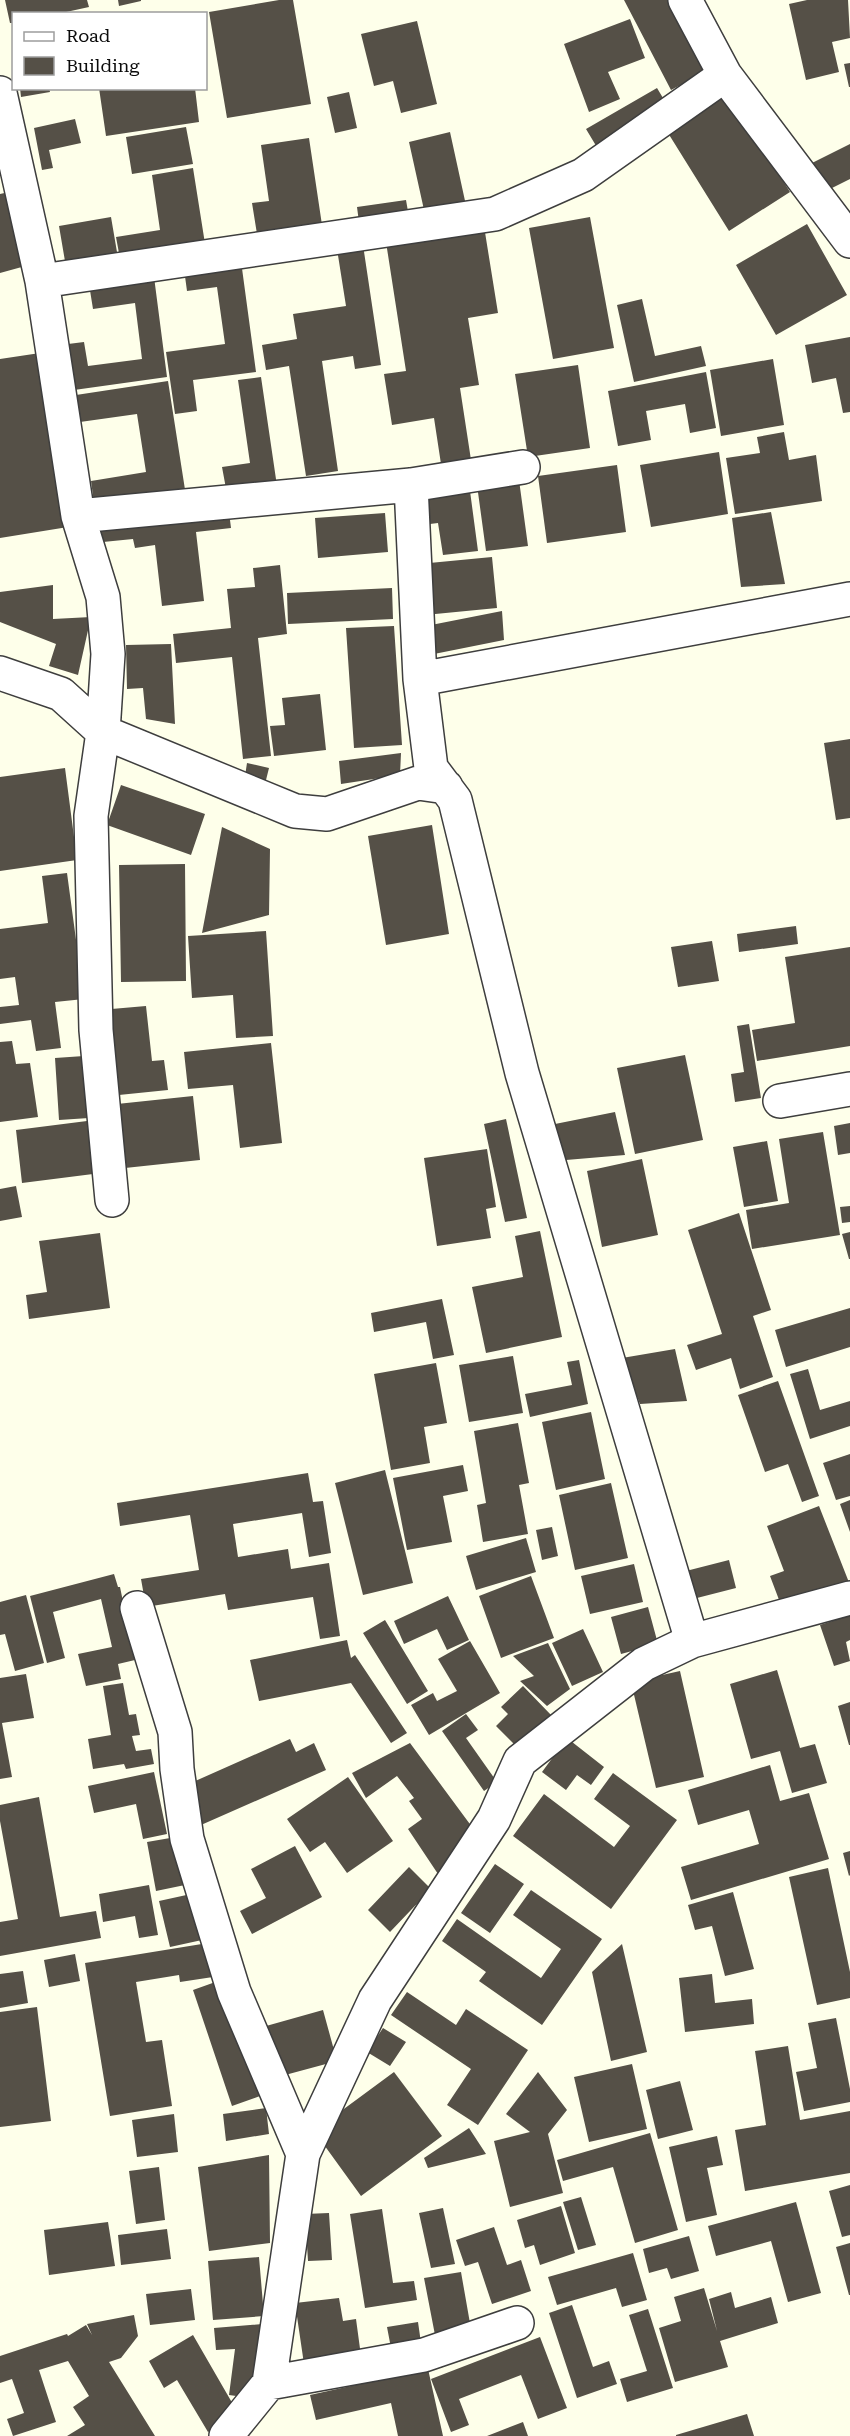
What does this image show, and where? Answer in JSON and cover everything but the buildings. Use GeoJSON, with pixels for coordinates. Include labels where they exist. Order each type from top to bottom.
{"type":"FeatureCollection","features":[{"type":"Feature","properties":{"kind":"street"},"geometry":{"type":"LineString","coordinates":[[685,0],[725,75],[850,242]]}},
{"type":"Feature","properties":{"kind":"street"},"geometry":{"type":"LineString","coordinates":[[42,281],[495,213],[583,174],[725,75]]}},
{"type":"Feature","properties":{"kind":"street"},"geometry":{"type":"LineString","coordinates":[[0,93],[42,281],[78,516],[103,597],[108,654],[103,732],[91,816],[96,1030],[112,1200]]}},
{"type":"Feature","properties":{"kind":"street"},"geometry":{"type":"LineString","coordinates":[[78,516],[411,485],[523,467]]}},
{"type":"Feature","properties":{"kind":"street"},"geometry":{"type":"LineString","coordinates":[[411,485],[420,679],[431,768],[454,800],[522,1073],[692,1641]]}},
{"type":"Feature","properties":{"kind":"street"},"geometry":{"type":"LineString","coordinates":[[420,679],[850,599]]}},
{"type":"Feature","properties":{"kind":"street"},"geometry":{"type":"LineString","coordinates":[[0,673],[61,694],[103,732],[295,811],[327,814],[418,783],[446,787]]}},
{"type":"Feature","properties":{"kind":"street"},"geometry":{"type":"LineString","coordinates":[[780,1101],[850,1089]]}},
{"type":"Feature","properties":{"kind":"street"},"geometry":{"type":"LineString","coordinates":[[226,2436],[269,2383],[303,2154],[375,2000],[494,1819],[520,1761],[644,1664],[692,1641],[850,1598]]}},
{"type":"Feature","properties":{"kind":"street"},"geometry":{"type":"LineString","coordinates":[[137,1608],[175,1732],[177,1769],[187,1839],[234,1992],[303,2154]]}},
{"type":"Feature","properties":{"kind":"street"},"geometry":{"type":"LineString","coordinates":[[269,2383],[424,2355],[517,2323]]}}]}
